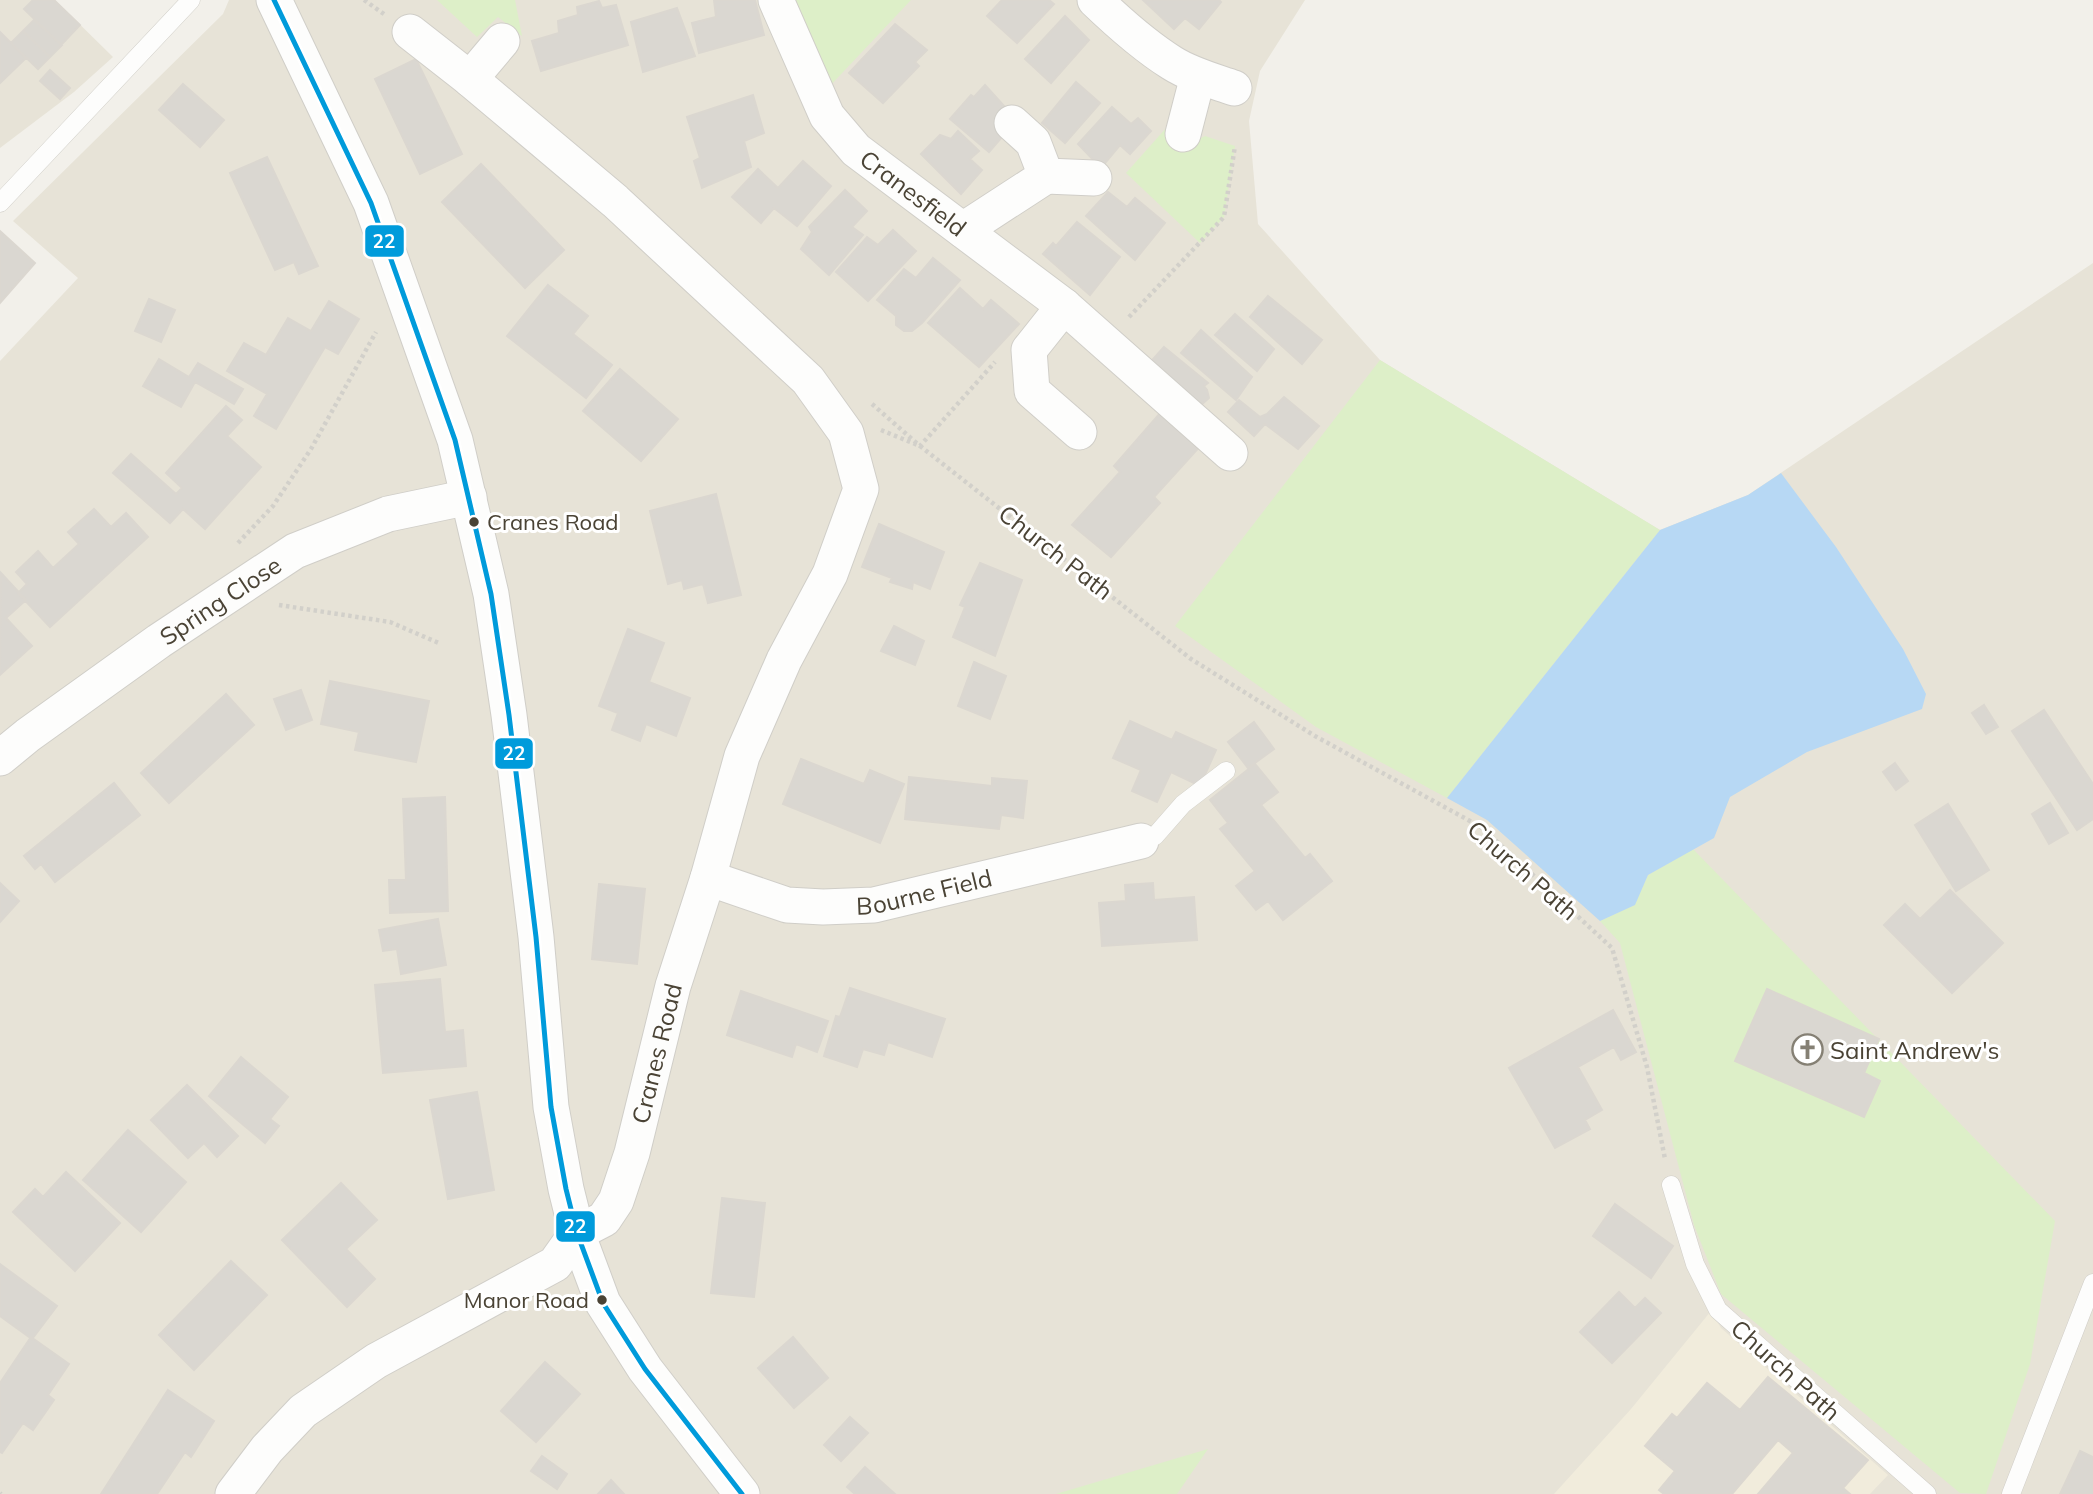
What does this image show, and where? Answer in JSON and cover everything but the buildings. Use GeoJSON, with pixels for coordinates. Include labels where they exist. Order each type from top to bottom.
{"type":"FeatureCollection","features":[{"type":"Feature","properties":{"kind":"street"},"geometry":{"type":"LineString","coordinates":[[274,0],[370,204],[450,427],[469,497],[491,594],[507,701],[536,937],[551,1107],[577,1233],[603,1303],[638,1358],[742,1494]]}},
{"type":"Feature","properties":{"kind":"street","name":"Cranesfield"},"geometry":{"type":"LineString","coordinates":[[776,0],[827,116],[856,149],[1064,306],[1230,453]]}},
{"type":"Feature","properties":{"kind":"street"},"geometry":{"type":"LineString","coordinates":[[1096,0],[1119,23],[1173,64],[1234,88]]}},
{"type":"Feature","properties":{"kind":"street","name":"Cranes Road"},"geometry":{"type":"LineString","coordinates":[[410,32],[615,201],[808,380],[846,433],[861,489],[830,574],[784,660],[742,756],[708,878],[673,986],[632,1153],[616,1201],[604,1219],[577,1233]]}},
{"type":"Feature","properties":{"kind":"street"},"geometry":{"type":"LineString","coordinates":[[470,79],[502,40]]}},
{"type":"Feature","properties":{"kind":"street"},"geometry":{"type":"LineString","coordinates":[[1183,134],[1198,76]]}},
{"type":"Feature","properties":{"kind":"street"},"geometry":{"type":"LineString","coordinates":[[1027,128],[1046,176]]}},
{"type":"Feature","properties":{"kind":"street"},"geometry":{"type":"LineString","coordinates":[[963,230],[1046,176],[1094,178]]}},
{"type":"Feature","properties":{"kind":"street"},"geometry":{"type":"LineString","coordinates":[[1064,306],[1029,350],[1032,391],[1080,432]]}},
{"type":"Feature","properties":{"kind":"street","name":"Spring Close"},"geometry":{"type":"LineString","coordinates":[[0,758],[159,641],[295,551],[388,514],[469,497]]}},
{"type":"Feature","properties":{"kind":"street","name":"Bourne Field"},"geometry":{"type":"LineString","coordinates":[[708,878],[787,905],[874,905],[1141,841]]}},
{"type":"Feature","properties":{"kind":"street"},"geometry":{"type":"LineString","coordinates":[[233,1494],[267,1449],[303,1411],[376,1361],[555,1264],[577,1233]]}},
{"type":"Feature","properties":{"kind":"lane"},"geometry":{"type":"LineString","coordinates":[[0,203],[191,0]]}},
{"type":"Feature","properties":{"kind":"lane"},"geometry":{"type":"LineString","coordinates":[[1141,841],[1154,836],[1183,804],[1226,771]]}},
{"type":"Feature","properties":{"kind":"lane","name":"Church Path"},"geometry":{"type":"LineString","coordinates":[[1671,1185],[1695,1265],[1718,1310],[1927,1494]]}},
{"type":"Feature","properties":{"kind":"lane"},"geometry":{"type":"LineString","coordinates":[[2011,1494],[2093,1283]]}},
{"type":"Feature","properties":{"kind":"path"},"geometry":{"type":"LineString","coordinates":[[1105,343],[1224,217],[1235,146]]}},
{"type":"Feature","properties":{"kind":"path"},"geometry":{"type":"LineString","coordinates":[[235,547],[273,506],[311,449],[376,332]]}},
{"type":"Feature","properties":{"kind":"path"},"geometry":{"type":"LineString","coordinates":[[920,446],[1003,353]]}},
{"type":"Feature","properties":{"kind":"path","name":"Church Path"},"geometry":{"type":"LineString","coordinates":[[846,433],[885,430],[920,446],[1191,659],[1315,736],[1481,827],[1612,948],[1647,1067],[1671,1185]]}},
{"type":"Feature","properties":{"kind":"path"},"geometry":{"type":"LineString","coordinates":[[277,605],[390,622],[441,643]]}},
{"type":"Feature","properties":{"kind":"shaded area"},"geometry":{"type":"Polygon","coordinates":[[[0,0],[55,0],[113,57],[74,92],[0,148],[0,0]]]}},
{"type":"Feature","properties":{"kind":"shaded area"},"geometry":{"type":"Polygon","coordinates":[[[229,0],[1305,0],[1260,71],[1249,121],[1258,224],[1380,360],[1660,530],[1748,495],[2093,263],[2093,1494],[0,1494],[0,361],[78,278],[13,221],[223,14],[229,0]]]}},
{"type":"Feature","properties":{"kind":"shaded area"},"geometry":{"type":"Polygon","coordinates":[[[1711,1311],[1721,1328],[1888,1475],[1870,1494],[1554,1494],[1631,1409],[1711,1311]]]}},
{"type":"Feature","properties":{"kind":"green space"},"geometry":{"type":"Polygon","coordinates":[[[437,0],[515,0],[522,36],[498,17],[477,37],[437,0]]]}},
{"type":"Feature","properties":{"kind":"green space"},"geometry":{"type":"Polygon","coordinates":[[[785,0],[911,0],[827,89],[785,0]]]}},
{"type":"Feature","properties":{"kind":"green space"},"geometry":{"type":"Polygon","coordinates":[[[1167,127],[1199,139],[1205,136],[1235,146],[1224,217],[1200,243],[1126,173],[1167,127]]]}},
{"type":"Feature","properties":{"kind":"green space"},"geometry":{"type":"Polygon","coordinates":[[[1380,360],[1660,530],[1447,798],[1316,727],[1175,626],[1380,360]]]}},
{"type":"Feature","properties":{"kind":"green space"},"geometry":{"type":"Polygon","coordinates":[[[1693,849],[2055,1221],[2030,1364],[1986,1494],[1960,1493],[1721,1294],[1694,1225],[1620,943],[1600,921],[1634,905],[1648,875],[1693,849]]]}},
{"type":"Feature","properties":{"kind":"green space"},"geometry":{"type":"Polygon","coordinates":[[[1208,1449],[1177,1494],[1056,1494],[1208,1449]]]}},
{"type":"Feature","properties":{"kind":"water"},"geometry":{"type":"Polygon","coordinates":[[[1781,473],[1836,547],[1903,649],[1926,694],[1922,709],[1807,752],[1730,797],[1714,838],[1648,875],[1635,905],[1600,921],[1487,820],[1447,798],[1660,530],[1748,495],[1781,473]]]}},
{"type":"Feature","properties":{"kind":"transit line","name":"22"},"geometry":{"type":"LineString","coordinates":[[274,0],[371,203],[455,440],[491,594],[509,715],[536,937],[551,1107],[577,1233],[603,1303],[645,1369],[742,1494]]}},
{"type":"Feature","properties":{"kind":"place","name":"Cranes Road"},"geometry":{"type":"Point","coordinates":[474,522]}},
{"type":"Feature","properties":{"kind":"place","name":"Saint Andrew's"},"geometry":{"type":"Point","coordinates":[1807,1050]}},
{"type":"Feature","properties":{"kind":"place","name":"Manor Road"},"geometry":{"type":"Point","coordinates":[602,1300]}}]}
